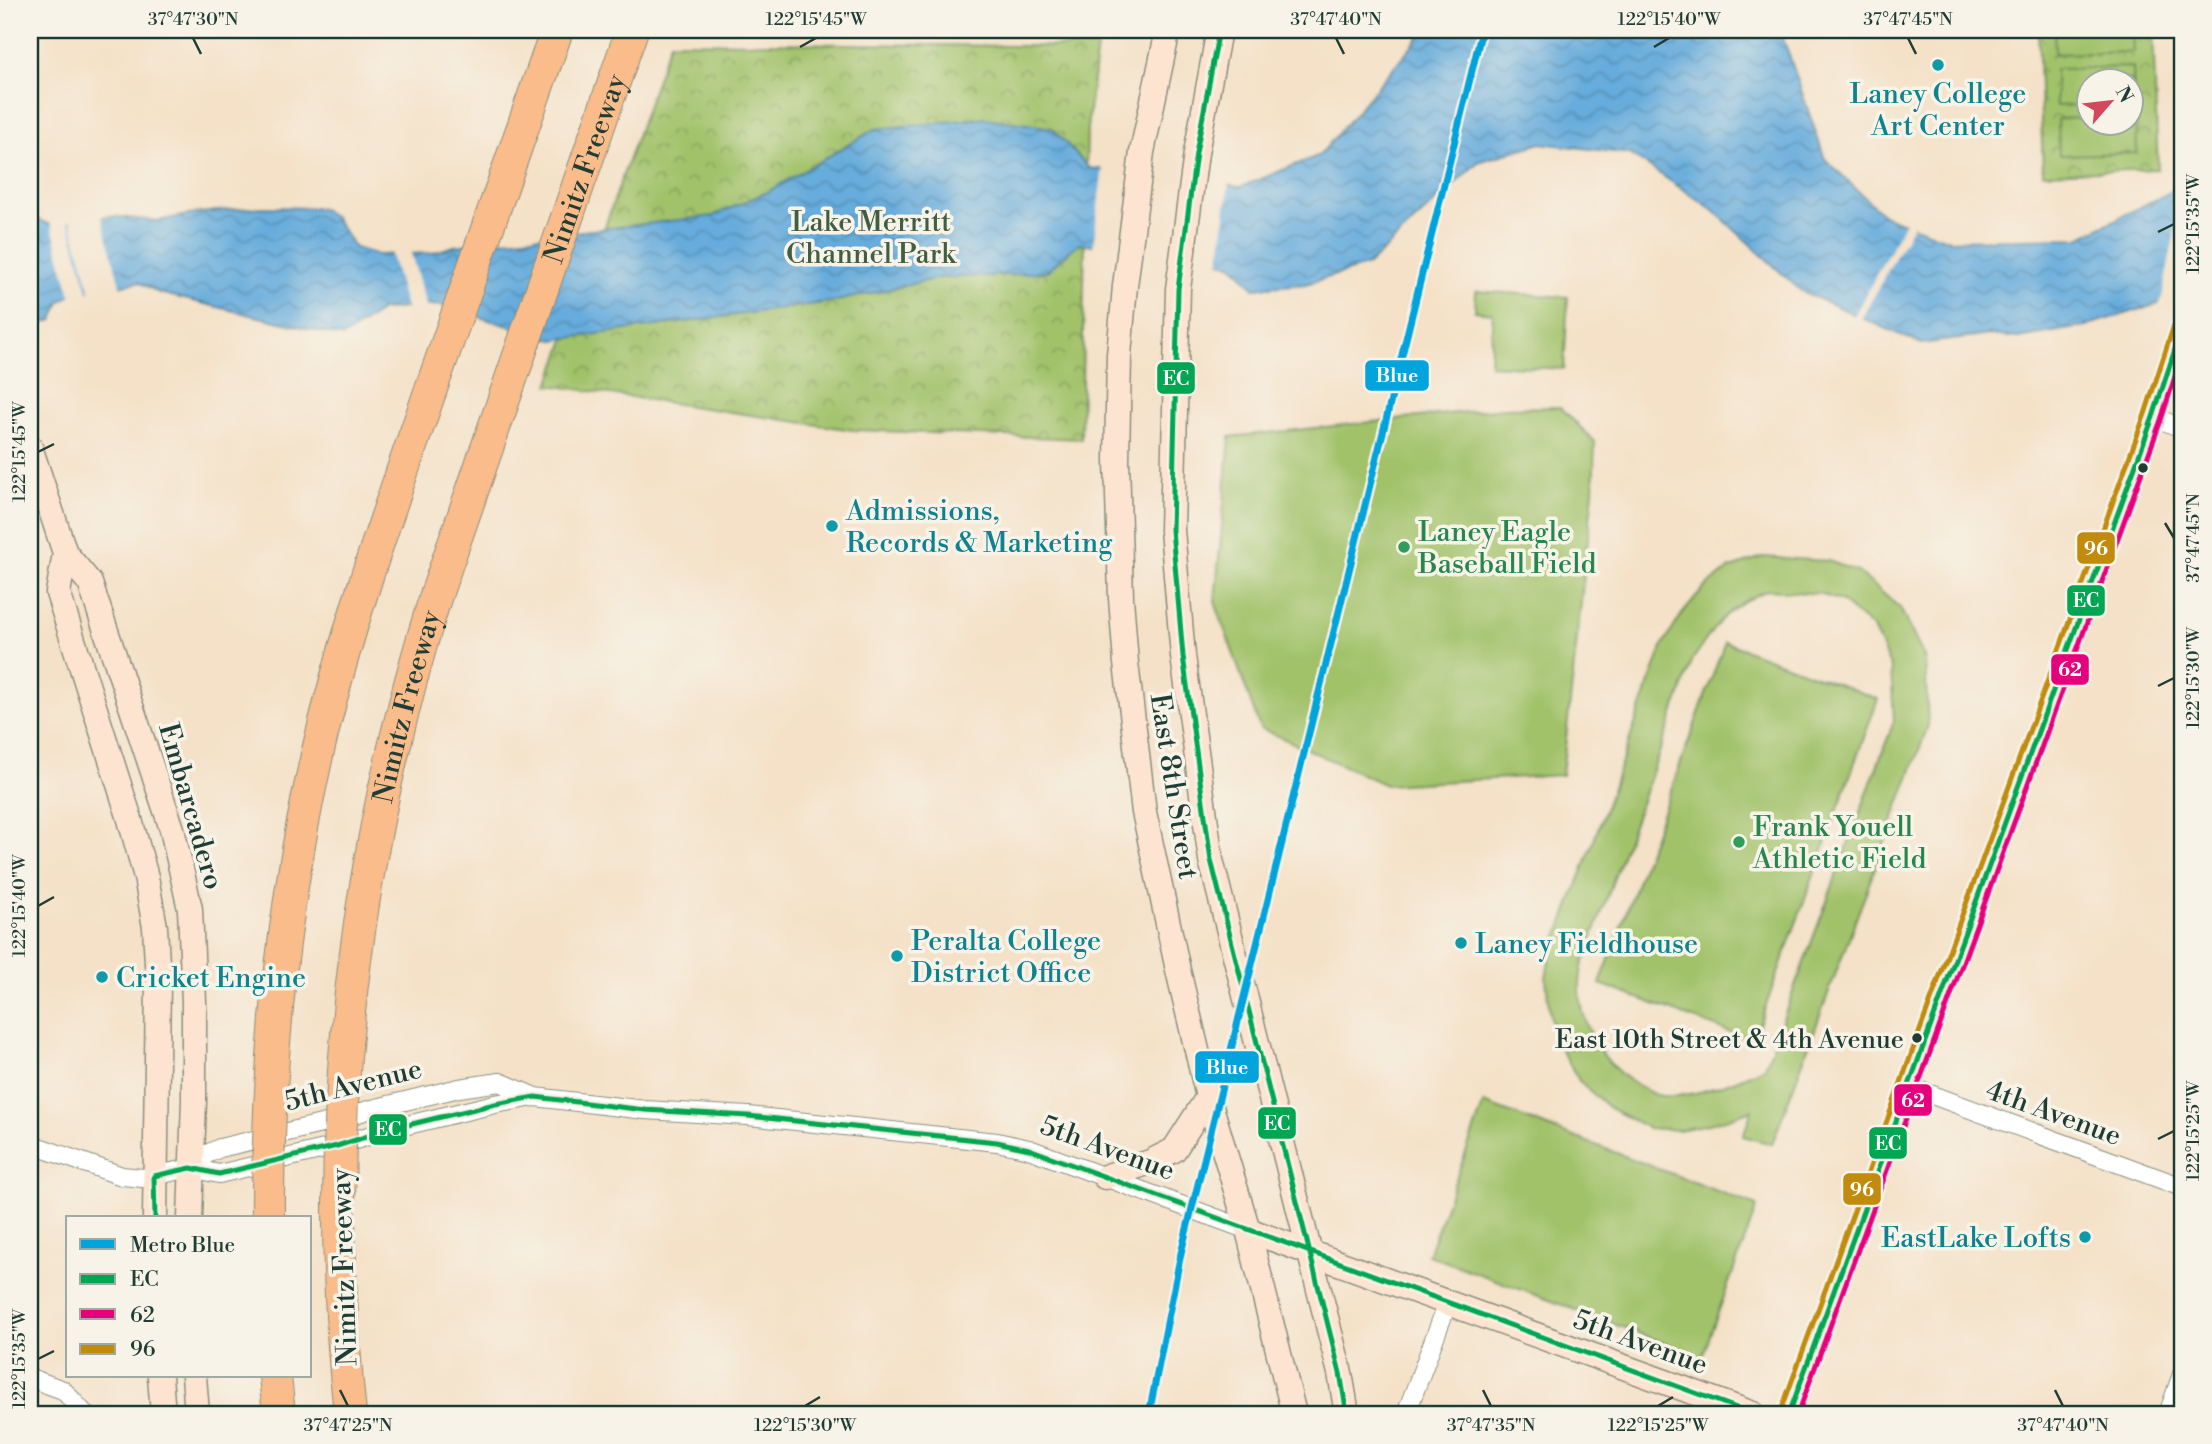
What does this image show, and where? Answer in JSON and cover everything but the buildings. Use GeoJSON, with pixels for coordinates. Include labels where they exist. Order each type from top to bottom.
{"type":"FeatureCollection","features":[{"type":"Feature","properties":{"kind":"highway"},"geometry":{"type":"LineString","coordinates":[[268,1216],[270,1096],[277,1003],[296,864],[321,739],[351,626],[375,551],[557,30]]}},
{"type":"Feature","properties":{"kind":"highway","name":"Nimitz Freeway"},"geometry":{"type":"LineString","coordinates":[[350,1414],[340,1269],[341,1111],[359,921],[380,804],[405,698],[436,595],[632,30]]}},
{"type":"Feature","properties":{"kind":"highway"},"geometry":{"type":"LineString","coordinates":[[275,1378],[279,1414]]}},
{"type":"Feature","properties":{"kind":"main road","name":"East 8th Street"},"geometry":{"type":"LineString","coordinates":[[1168,30],[1142,152],[1119,355],[1117,460],[1121,598],[1126,663],[1144,811],[1178,970],[1208,1097],[1248,1230],[1294,1414]]}},
{"type":"Feature","properties":{"kind":"main road","name":"East 8th Street"},"geometry":{"type":"LineString","coordinates":[[1219,30],[1196,153],[1178,289],[1172,530],[1183,656],[1211,860],[1340,1373],[1347,1414]]}},
{"type":"Feature","properties":{"kind":"main road","name":"Embarcadero"},"geometry":{"type":"LineString","coordinates":[[30,447],[65,553],[90,583],[118,662],[172,829],[190,909],[194,1002],[190,1216]]}},
{"type":"Feature","properties":{"kind":"main road","name":"Embarcadero"},"geometry":{"type":"LineString","coordinates":[[65,553],[58,593],[129,816],[146,877],[155,927],[159,1020],[155,1216]]}},
{"type":"Feature","properties":{"kind":"main road"},"geometry":{"type":"LineString","coordinates":[[1105,1177],[1150,1162],[1174,1150],[1208,1097]]}},
{"type":"Feature","properties":{"kind":"main road","name":"5th Avenue"},"geometry":{"type":"LineString","coordinates":[[1248,1230],[1753,1414]]}},
{"type":"Feature","properties":{"kind":"main road"},"geometry":{"type":"LineString","coordinates":[[160,1378],[163,1414]]}},
{"type":"Feature","properties":{"kind":"main road"},"geometry":{"type":"LineString","coordinates":[[194,1378],[197,1414]]}},
{"type":"Feature","properties":{"kind":"street"},"geometry":{"type":"LineString","coordinates":[[1789,1414],[2153,417],[2182,328]]}},
{"type":"Feature","properties":{"kind":"street"},"geometry":{"type":"LineString","coordinates":[[2153,417],[2182,428]]}},
{"type":"Feature","properties":{"kind":"street","name":"5th Avenue"},"geometry":{"type":"LineString","coordinates":[[191,1168],[220,1147],[459,1088],[500,1082],[535,1097],[645,1110],[735,1115],[997,1142],[1029,1149],[1248,1230]]}},
{"type":"Feature","properties":{"kind":"street","name":"4th Avenue"},"geometry":{"type":"LineString","coordinates":[[1908,1086],[2182,1186]]}},
{"type":"Feature","properties":{"kind":"street","name":"5th Avenue"},"geometry":{"type":"LineString","coordinates":[[30,1144],[122,1177],[143,1178],[191,1168],[219,1174],[337,1146],[387,1130],[535,1097]]}},
{"type":"Feature","properties":{"kind":"street"},"geometry":{"type":"LineString","coordinates":[[1406,1414],[1448,1302]]}},
{"type":"Feature","properties":{"kind":"street"},"geometry":{"type":"LineString","coordinates":[[2168,1414],[2182,1374]]}},
{"type":"Feature","properties":{"kind":"street"},"geometry":{"type":"LineString","coordinates":[[30,1378],[64,1390],[85,1414]]}},
{"type":"Feature","properties":{"kind":"green space"},"geometry":{"type":"Polygon","coordinates":[[[2038,30],[2153,30],[2158,169],[2043,173],[2038,30]]]}},
{"type":"Feature","properties":{"kind":"green space"},"geometry":{"type":"Polygon","coordinates":[[[2054,30],[2132,30],[2133,52],[2055,54],[2054,30]]]}},
{"type":"Feature","properties":{"kind":"green space","name":"Lake Merritt Channel Park"},"geometry":{"type":"Polygon","coordinates":[[[670,42],[1097,47],[1087,128],[1081,439],[853,430],[549,385],[670,42]]]}},
{"type":"Feature","properties":{"kind":"green space"},"geometry":{"type":"Polygon","coordinates":[[[2076,68],[2076,105],[2056,106],[2055,69],[2076,68]]]}},
{"type":"Feature","properties":{"kind":"green space"},"geometry":{"type":"Polygon","coordinates":[[[2076,118],[2076,136],[2137,136],[2137,153],[2059,155],[2058,119],[2076,118]]]}},
{"type":"Feature","properties":{"kind":"green space"},"geometry":{"type":"Polygon","coordinates":[[[1476,291],[1568,297],[1564,369],[1490,365],[1493,313],[1475,311],[1476,291]]]}},
{"type":"Feature","properties":{"kind":"green space","name":"Laney Eagle Baseball Field"},"geometry":{"type":"Polygon","coordinates":[[[1560,407],[1595,442],[1593,492],[1562,775],[1386,785],[1260,728],[1215,602],[1230,437],[1504,408],[1560,407]]]}},
{"type":"Feature","properties":{"kind":"green space"},"geometry":{"type":"Polygon","coordinates":[[[1762,557],[1829,561],[1858,572],[1900,608],[1925,659],[1928,726],[1772,1144],[1743,1136],[1752,1110],[1680,1130],[1648,1128],[1609,1108],[1580,1082],[1560,1048],[1551,1019],[1546,977],[1550,958],[1663,645],[1682,614],[1704,588],[1729,569],[1762,557]],[[1768,590],[1742,602],[1724,617],[1693,659],[1582,967],[1581,1003],[1592,1037],[1614,1067],[1642,1088],[1655,1094],[1669,1096],[1697,1093],[1765,1067],[1894,721],[1891,668],[1873,628],[1841,601],[1821,594],[1768,590]]]}},
{"type":"Feature","properties":{"kind":"green space","name":"Frank Youell Athletic Field"},"geometry":{"type":"Polygon","coordinates":[[[1725,642],[1878,699],[1753,1041],[1600,984],[1725,642]]]}},
{"type":"Feature","properties":{"kind":"green space"},"geometry":{"type":"Polygon","coordinates":[[[1484,1103],[1757,1206],[1702,1357],[1428,1255],[1484,1103]]]}},
{"type":"Feature","properties":{"kind":"water"},"geometry":{"type":"Polygon","coordinates":[[[1425,30],[1778,30],[1825,159],[1883,215],[1949,240],[2079,238],[2182,186],[2182,292],[2158,304],[2082,327],[2018,338],[1989,335],[1921,344],[1801,291],[1712,209],[1630,154],[1541,143],[1478,162],[1368,265],[1306,284],[1254,288],[1232,264],[1079,243],[1047,271],[939,278],[837,301],[554,340],[440,305],[382,310],[343,337],[159,293],[139,282],[73,294],[60,302],[53,320],[30,327],[30,205],[35,218],[51,225],[111,216],[157,221],[198,213],[260,207],[320,208],[334,217],[355,248],[378,255],[432,253],[454,246],[713,216],[767,192],[875,129],[985,118],[1052,128],[1089,168],[1241,187],[1320,155],[1425,30]]]}},
{"type":"Feature","properties":{"kind":"pier"},"geometry":{"type":"Polygon","coordinates":[[[1103,166],[1229,182],[1219,265],[1093,248],[1103,166]]]}},
{"type":"Feature","properties":{"kind":"pier"},"geometry":{"type":"Polygon","coordinates":[[[2182,198],[2182,296],[2158,308],[2162,297],[2182,198]]]}},
{"type":"Feature","properties":{"kind":"pier"},"geometry":{"type":"Polygon","coordinates":[[[101,214],[121,289],[91,294],[70,218],[101,214]]]}},
{"type":"Feature","properties":{"kind":"pier"},"geometry":{"type":"Polygon","coordinates":[[[68,219],[89,295],[72,299],[50,220],[68,219]]]}},
{"type":"Feature","properties":{"kind":"pier"},"geometry":{"type":"Polygon","coordinates":[[[1906,220],[1914,223],[1860,321],[1853,318],[1906,220]]]}},
{"type":"Feature","properties":{"kind":"pier"},"geometry":{"type":"Polygon","coordinates":[[[410,250],[427,309],[407,311],[390,251],[410,250]]]}},
{"type":"Feature","properties":{"kind":"metro line","name":"Blue"},"geometry":{"type":"LineString","coordinates":[[1149,1414],[1181,1253],[1482,30]]}},
{"type":"Feature","properties":{"kind":"transit line","name":"EC"},"geometry":{"type":"LineString","coordinates":[[1219,30],[1196,153],[1178,289],[1172,530],[1183,656],[1211,860],[1340,1373],[1347,1414]]}},
{"type":"Feature","properties":{"kind":"transit line","name":"96"},"geometry":{"type":"LineString","coordinates":[[1781,1411],[2145,414],[2174,325]]}},
{"type":"Feature","properties":{"kind":"transit line","name":"EC"},"geometry":{"type":"LineString","coordinates":[[1789,1414],[2153,417],[2182,328]]}},
{"type":"Feature","properties":{"kind":"transit line","name":"62"},"geometry":{"type":"LineString","coordinates":[[1798,1414],[2161,420],[2182,355]]}},
{"type":"Feature","properties":{"kind":"transit line","name":"EC"},"geometry":{"type":"LineString","coordinates":[[155,1216],[154,1176],[191,1168],[219,1174],[337,1146],[387,1130],[535,1097],[645,1110],[748,1116],[997,1142],[1029,1149],[1753,1414]]}},
{"type":"Feature","properties":{"kind":"place","name":"Laney College Art Center"},"geometry":{"type":"Point","coordinates":[1938,65]}},
{"type":"Feature","properties":{"kind":"place","name":"Admissions, Records & Marketing"},"geometry":{"type":"Point","coordinates":[832,526]}},
{"type":"Feature","properties":{"kind":"place","name":"Laney Eagle Baseball Field"},"geometry":{"type":"Point","coordinates":[1404,547]}},
{"type":"Feature","properties":{"kind":"place","name":"Frank Youell Athletic Field"},"geometry":{"type":"Point","coordinates":[1739,842]}},
{"type":"Feature","properties":{"kind":"place","name":"Laney Fieldhouse"},"geometry":{"type":"Point","coordinates":[1461,943]}},
{"type":"Feature","properties":{"kind":"place","name":"Peralta College District Office"},"geometry":{"type":"Point","coordinates":[897,956]}},
{"type":"Feature","properties":{"kind":"place","name":"Cricket Engine"},"geometry":{"type":"Point","coordinates":[102,977]}},
{"type":"Feature","properties":{"kind":"place","name":"East 10th Street & 4th Avenue"},"geometry":{"type":"Point","coordinates":[1917,1038]}},
{"type":"Feature","properties":{"kind":"place","name":"EastLake Lofts"},"geometry":{"type":"Point","coordinates":[2085,1237]}}]}
